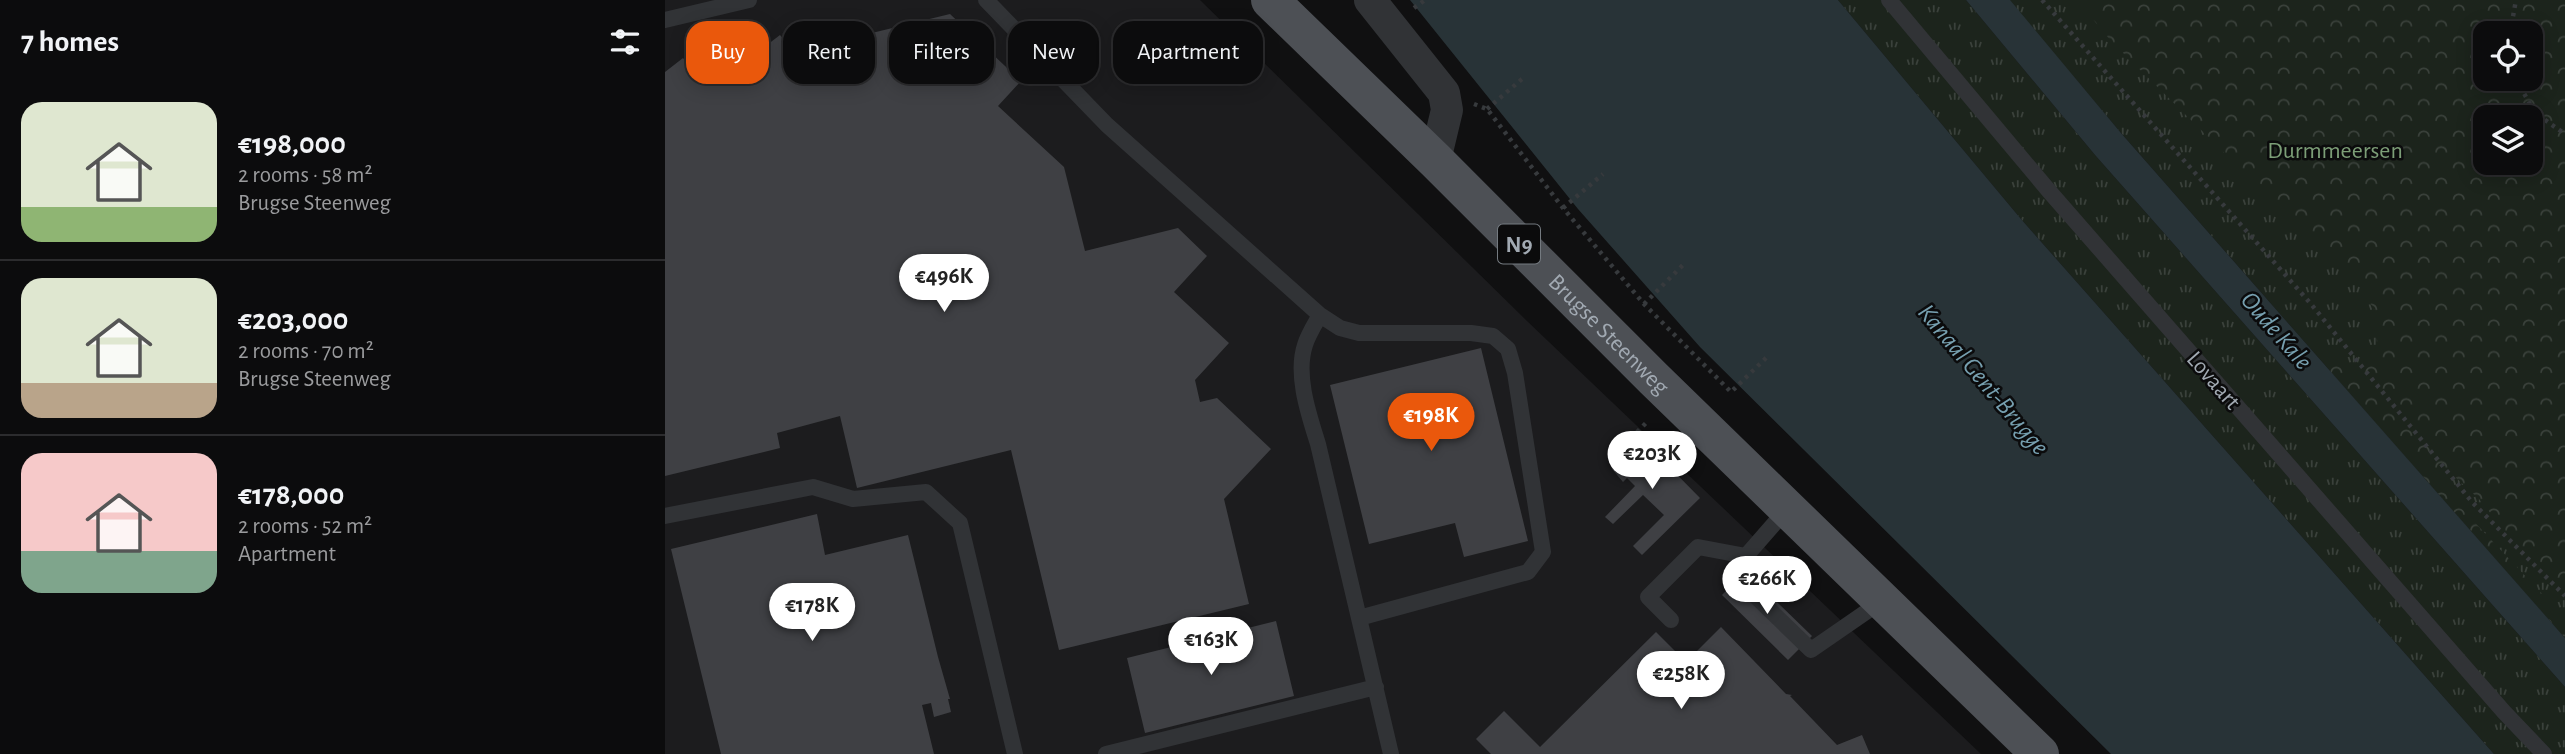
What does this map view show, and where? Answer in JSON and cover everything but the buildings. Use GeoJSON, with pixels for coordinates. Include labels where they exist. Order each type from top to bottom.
{"type":"FeatureCollection","features":[{"type":"Feature","properties":{"kind":"main road","name":"Brugse Steenweg"},"geometry":{"type":"LineString","coordinates":[[1270,0],[2040,754]]}},
{"type":"Feature","properties":{"kind":"street"},"geometry":{"type":"LineString","coordinates":[[1370,0],[1444,93],[1447,110],[1435,160]]}},
{"type":"Feature","properties":{"kind":"lane"},"geometry":{"type":"LineString","coordinates":[[665,20],[749,0]]}},
{"type":"Feature","properties":{"kind":"lane"},"geometry":{"type":"LineString","coordinates":[[986,0],[1107,125],[1320,315],[1340,328],[1359,333],[1471,333],[1493,336],[1509,349],[1543,552],[1528,572],[1359,618]]}},
{"type":"Feature","properties":{"kind":"lane","name":"Lovaart"},"geometry":{"type":"LineString","coordinates":[[1889,0],[2049,191],[2504,712],[2544,754]]}},
{"type":"Feature","properties":{"kind":"lane"},"geometry":{"type":"LineString","coordinates":[[1320,315],[1304,346],[1303,374],[1309,415],[1391,754]]}},
{"type":"Feature","properties":{"kind":"lane"},"geometry":{"type":"LineString","coordinates":[[665,516],[813,487],[853,499],[926,492],[960,523],[1014,754]]}},
{"type":"Feature","properties":{"kind":"lane"},"geometry":{"type":"LineString","coordinates":[[1787,509],[1746,556],[1747,589],[1811,650],[1882,601]]}},
{"type":"Feature","properties":{"kind":"lane"},"geometry":{"type":"LineString","coordinates":[[1671,620],[1648,597],[1698,547],[1746,556]]}},
{"type":"Feature","properties":{"kind":"lane"},"geometry":{"type":"LineString","coordinates":[[1106,754],[1376,687]]}},
{"type":"Feature","properties":{"kind":"path"},"geometry":{"type":"LineString","coordinates":[[2042,0],[2311,304],[2472,502],[2565,596]]}},
{"type":"Feature","properties":{"kind":"path"},"geometry":{"type":"LineString","coordinates":[[2512,21],[2515,0]]}},
{"type":"Feature","properties":{"kind":"path"},"geometry":{"type":"LineString","coordinates":[[1487,109],[1522,79]]}},
{"type":"Feature","properties":{"kind":"path"},"geometry":{"type":"LineString","coordinates":[[2523,91],[2535,113],[2565,134]]}},
{"type":"Feature","properties":{"kind":"path"},"geometry":{"type":"LineString","coordinates":[[1444,93],[1487,109],[1563,208],[1644,304],[1731,392],[1768,356]]}},
{"type":"Feature","properties":{"kind":"path"},"geometry":{"type":"LineString","coordinates":[[1563,208],[1603,174]]}},
{"type":"Feature","properties":{"kind":"path"},"geometry":{"type":"LineString","coordinates":[[1644,304],[1684,264]]}},
{"type":"Feature","properties":{"kind":"shaded area"},"geometry":{"type":"Polygon","coordinates":[[[665,0],[1200,0],[1221,21],[1113,21],[1113,84],[1263,84],[1263,62],[1527,321],[1981,754],[665,754],[665,0]]]}},
{"type":"Feature","properties":{"kind":"green space"},"geometry":{"type":"Polygon","coordinates":[[[1838,0],[1966,0],[2095,155],[2565,687],[2565,754],[2494,754],[2021,219],[1838,0]]]}},
{"type":"Feature","properties":{"kind":"green space","name":"Durmmeersen"},"geometry":{"type":"Polygon","coordinates":[[[2009,0],[2565,0],[2565,638],[2121,133],[2009,0]]]}},
{"type":"Feature","properties":{"kind":"green space","name":"Durmmeersen"},"geometry":{"type":"Polygon","coordinates":[[[2077,0],[2565,0],[2565,592],[2515,543],[2479,499],[2453,475],[2447,493],[2565,618],[2565,638],[2330,371],[2335,361],[2364,372],[2376,356],[2378,316],[2354,275],[2285,213],[2111,41],[2077,0]]]}},
{"type":"Feature","properties":{"kind":"water","name":"Kanaal Gent-Brugge"},"geometry":{"type":"Polygon","coordinates":[[[1410,0],[1838,0],[2021,219],[2494,754],[2111,754],[1700,347],[1578,209],[1410,0]]]}},
{"type":"Feature","properties":{"kind":"water","name":"Oude Kale"},"geometry":{"type":"Polygon","coordinates":[[[1966,0],[2010,0],[2121,133],[2565,638],[2565,687],[2095,155],[1966,0]]]}}]}
